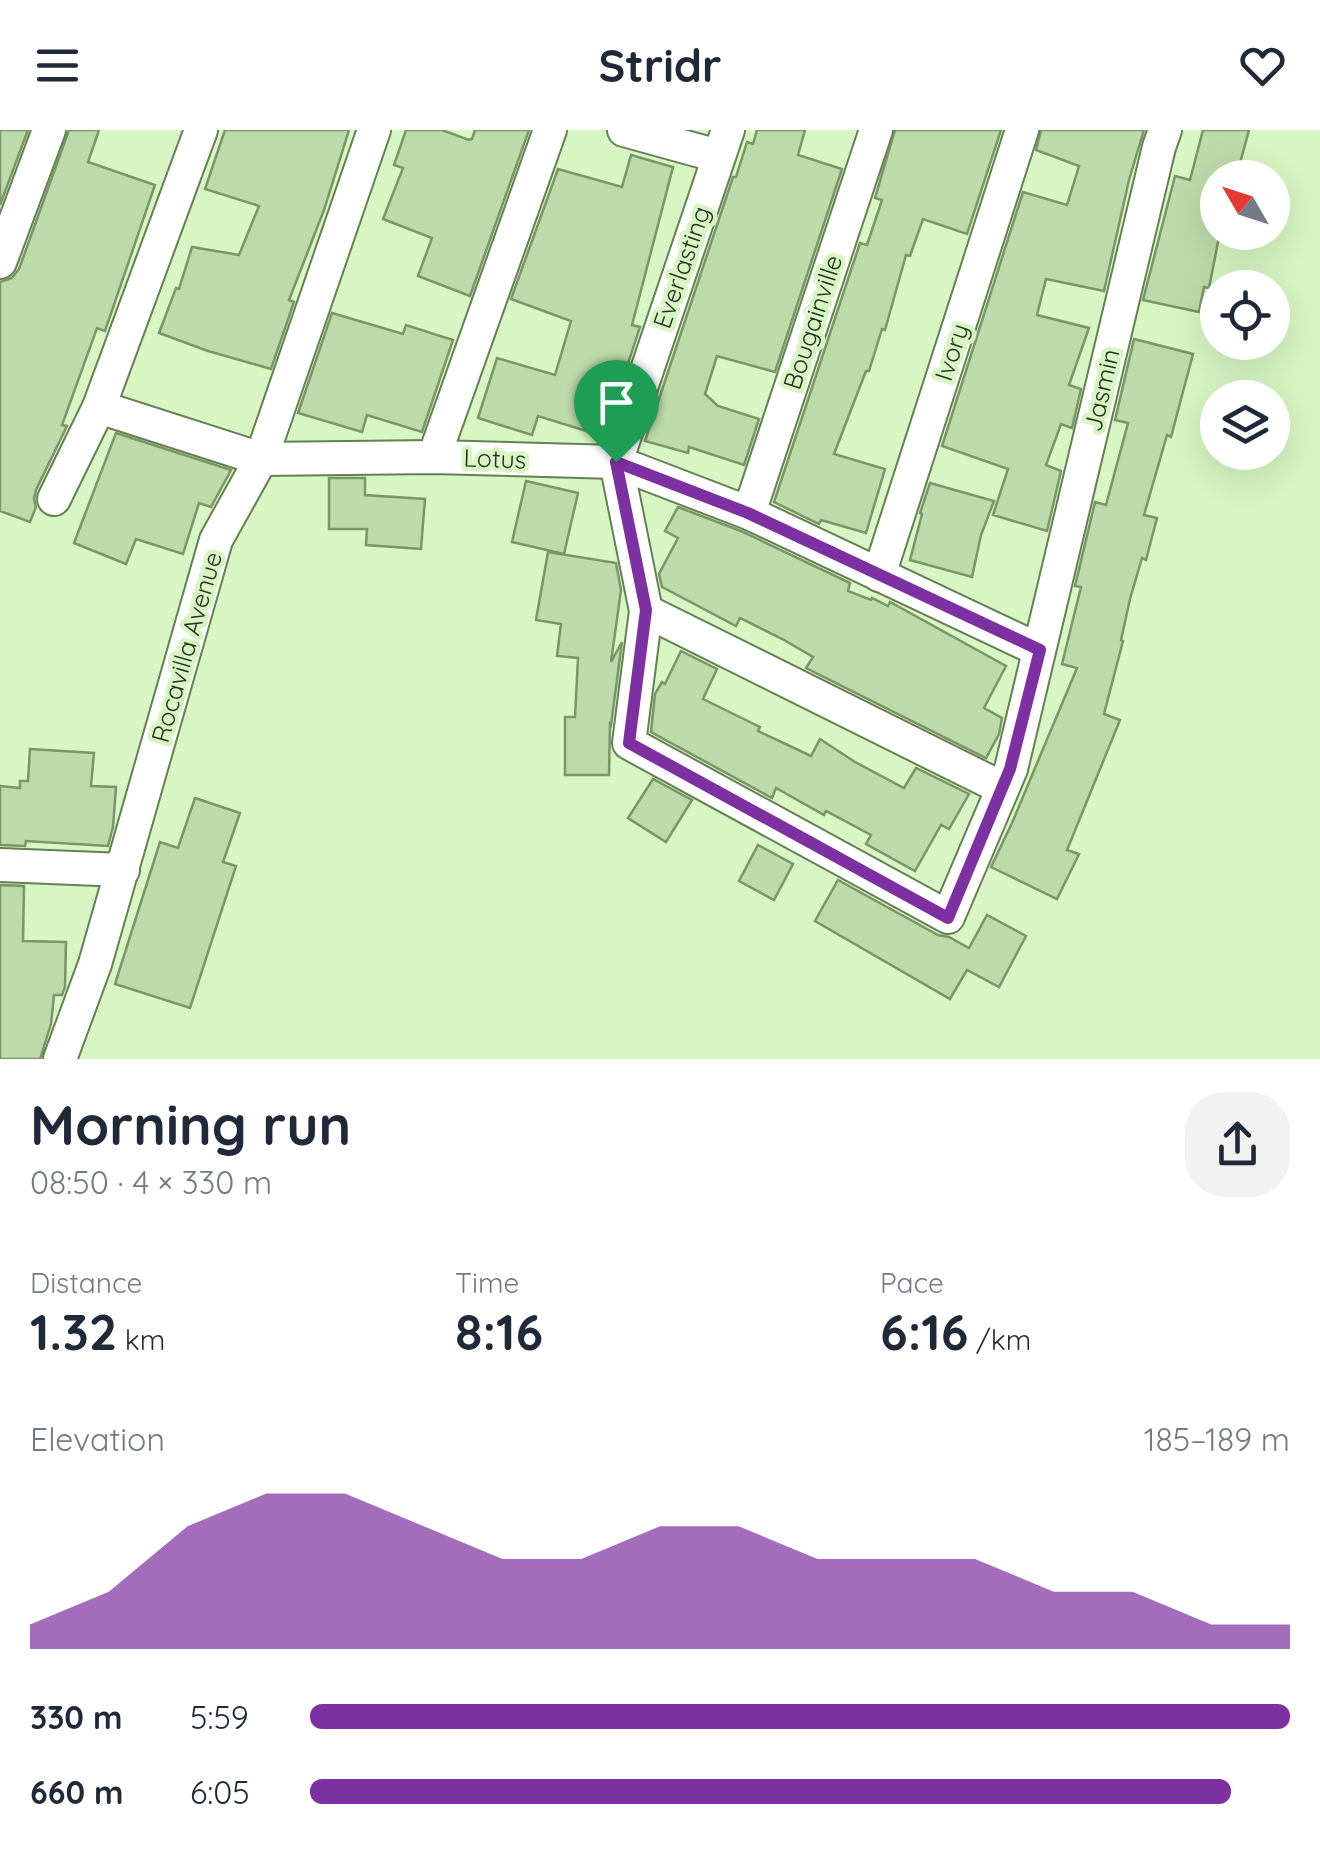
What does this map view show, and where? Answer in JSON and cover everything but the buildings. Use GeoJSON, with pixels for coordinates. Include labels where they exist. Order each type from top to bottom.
{"type":"FeatureCollection","features":[{"type":"Feature","properties":{"kind":"street"},"geometry":{"type":"LineString","coordinates":[[0,262],[48,130]]}},
{"type":"Feature","properties":{"kind":"street"},"geometry":{"type":"LineString","coordinates":[[54,498],[99,407],[200,130]]}},
{"type":"Feature","properties":{"kind":"street","name":"Rocavilla Avenue"},"geometry":{"type":"LineString","coordinates":[[60,1059],[95,964],[216,540],[261,459],[374,130]]}},
{"type":"Feature","properties":{"kind":"street"},"geometry":{"type":"LineString","coordinates":[[434,457],[550,130]]}},
{"type":"Feature","properties":{"kind":"street"},"geometry":{"type":"LineString","coordinates":[[624,130],[723,143]]}},
{"type":"Feature","properties":{"kind":"street","name":"Bougainville"},"geometry":{"type":"LineString","coordinates":[[748,513],[876,130]]}},
{"type":"Feature","properties":{"kind":"street","name":"Ivory"},"geometry":{"type":"LineString","coordinates":[[879,575],[1022,130]]}},
{"type":"Feature","properties":{"kind":"street","name":"Jasmin"},"geometry":{"type":"LineString","coordinates":[[1040,650],[1165,130]]}},
{"type":"Feature","properties":{"kind":"street","name":"Everlasting"},"geometry":{"type":"LineString","coordinates":[[616,462],[723,143]]}},
{"type":"Feature","properties":{"kind":"street","name":"Lotus"},"geometry":{"type":"LineString","coordinates":[[99,407],[261,459],[434,457],[616,462],[748,513],[1040,650]]}},
{"type":"Feature","properties":{"kind":"street"},"geometry":{"type":"LineString","coordinates":[[616,462],[646,610],[629,743],[948,918],[1010,769],[1040,650]]}},
{"type":"Feature","properties":{"kind":"street"},"geometry":{"type":"LineString","coordinates":[[646,610],[1002,788]]}},
{"type":"Feature","properties":{"kind":"street"},"geometry":{"type":"LineString","coordinates":[[0,865],[123,870]]}},
{"type":"Feature","properties":{"kind":"route"},"geometry":{"type":"LineString","coordinates":[[616,462],[748,513],[1040,650],[1010,769],[948,918],[629,743],[646,610],[616,462]]}}]}
